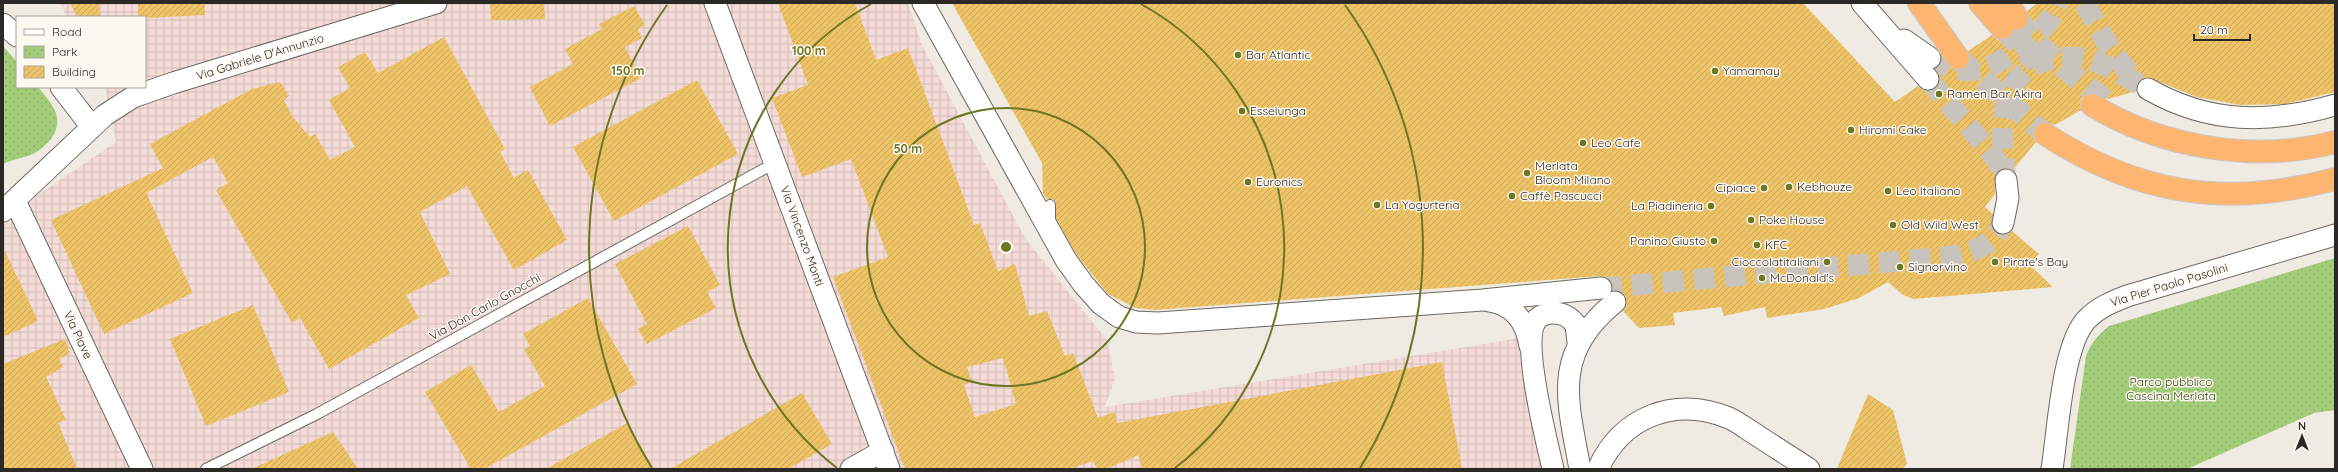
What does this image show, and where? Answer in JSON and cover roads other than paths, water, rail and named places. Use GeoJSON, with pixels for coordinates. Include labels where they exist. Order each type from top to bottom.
{"type":"FeatureCollection","features":[{"type":"Feature","properties":{"kind":"highway"},"geometry":{"type":"LineString","coordinates":[[1919,3],[1963,55],[1934,3]]}},
{"type":"Feature","properties":{"kind":"highway"},"geometry":{"type":"LineString","coordinates":[[1980,3],[2009,16]]}},
{"type":"Feature","properties":{"kind":"highway"},"geometry":{"type":"LineString","coordinates":[[2098,103],[2188,142],[2252,151],[2278,151],[2335,142]]}},
{"type":"Feature","properties":{"kind":"highway"},"geometry":{"type":"LineString","coordinates":[[2045,134],[2073,153],[2122,175],[2148,183],[2207,194],[2265,194],[2335,179]]}},
{"type":"Feature","properties":{"kind":"street","name":"Via Gabriele D'Annunzio"},"geometry":{"type":"LineString","coordinates":[[9,206],[91,126],[133,97],[436,3]]}},
{"type":"Feature","properties":{"kind":"street","name":"Via Vincenzo Monti"},"geometry":{"type":"LineString","coordinates":[[715,3],[886,460]]}},
{"type":"Feature","properties":{"kind":"street"},"geometry":{"type":"LineString","coordinates":[[923,3],[1066,260],[1101,304],[1119,317],[1136,322],[1158,323],[1483,300],[1608,295],[1598,316],[1578,342],[1569,370],[1568,406],[1580,469]]}},
{"type":"Feature","properties":{"kind":"street"},"geometry":{"type":"LineString","coordinates":[[1862,3],[1928,79]]}},
{"type":"Feature","properties":{"kind":"street"},"geometry":{"type":"LineString","coordinates":[[1878,21],[1930,58]]}},
{"type":"Feature","properties":{"kind":"street"},"geometry":{"type":"LineString","coordinates":[[3,24],[16,35]]}},
{"type":"Feature","properties":{"kind":"street"},"geometry":{"type":"LineString","coordinates":[[62,88],[91,126]]}},
{"type":"Feature","properties":{"kind":"street"},"geometry":{"type":"LineString","coordinates":[[2148,89],[2166,100],[2194,111],[2224,117],[2284,117],[2335,106]]}},
{"type":"Feature","properties":{"kind":"street"},"geometry":{"type":"LineString","coordinates":[[2003,223],[2008,198],[2006,180]]}},
{"type":"Feature","properties":{"kind":"street","name":"Via Piave"},"geometry":{"type":"LineString","coordinates":[[9,206],[142,469]]}},
{"type":"Feature","properties":{"kind":"street","name":"Via Pier Paolo Pasolini"},"geometry":{"type":"LineString","coordinates":[[2052,469],[2068,362],[2074,340],[2086,319],[2105,305],[2126,296],[2335,235]]}},
{"type":"Feature","properties":{"kind":"street"},"geometry":{"type":"LineString","coordinates":[[1483,300],[1506,306],[1519,317],[1528,335],[1532,354]]}},
{"type":"Feature","properties":{"kind":"street"},"geometry":{"type":"LineString","coordinates":[[1553,469],[1531,369],[1534,326],[1537,319],[1549,313],[1565,314],[1571,318],[1576,325],[1578,342]]}},
{"type":"Feature","properties":{"kind":"street"},"geometry":{"type":"LineString","coordinates":[[1598,469],[1606,450],[1626,430],[1647,418],[1667,410],[1689,409],[1711,412],[1731,419],[1809,469]]}},
{"type":"Feature","properties":{"kind":"street"},"geometry":{"type":"LineString","coordinates":[[851,469],[886,460]]}},
{"type":"Feature","properties":{"kind":"lane","name":"Via Don Carlo Gnocchi"},"geometry":{"type":"LineString","coordinates":[[206,469],[317,414],[775,163]]}},
{"type":"Feature","properties":{"kind":"lane"},"geometry":{"type":"LineString","coordinates":[[1050,205],[1050,232]]}},
{"type":"Feature","properties":{"kind":"tunnel"},"geometry":{"type":"LineString","coordinates":[[1930,58],[1944,65],[1957,69],[1979,70],[1990,66],[2011,54],[2040,31],[2049,21],[2058,3]]}},
{"type":"Feature","properties":{"kind":"tunnel"},"geometry":{"type":"LineString","coordinates":[[2085,3],[2101,33],[2119,60],[2134,77]]}},
{"type":"Feature","properties":{"kind":"tunnel"},"geometry":{"type":"LineString","coordinates":[[2017,18],[2047,52],[2069,72],[2105,100]]}},
{"type":"Feature","properties":{"kind":"tunnel"},"geometry":{"type":"LineString","coordinates":[[2002,28],[2037,63]]}},
{"type":"Feature","properties":{"kind":"tunnel"},"geometry":{"type":"LineString","coordinates":[[2006,180],[2003,145],[2005,109],[2010,93],[2018,79],[2030,67],[2048,60],[2078,57],[2104,65],[2148,89]]}},
{"type":"Feature","properties":{"kind":"tunnel"},"geometry":{"type":"LineString","coordinates":[[1958,58],[2045,134]]}},
{"type":"Feature","properties":{"kind":"tunnel"},"geometry":{"type":"LineString","coordinates":[[1928,79],[1993,155],[2003,172]]}},
{"type":"Feature","properties":{"kind":"tunnel"},"geometry":{"type":"LineString","coordinates":[[1601,288],[1955,256],[1984,246],[1995,236],[2003,223]]}},
{"type":"Feature","properties":{"kind":"place","name":"Bar Atlantic"},"geometry":{"type":"Point","coordinates":[1238,55]}},
{"type":"Feature","properties":{"kind":"place","name":"Yamamay"},"geometry":{"type":"Point","coordinates":[1715,71]}},
{"type":"Feature","properties":{"kind":"place","name":"Ramen Bar Akira"},"geometry":{"type":"Point","coordinates":[1939,94]}},
{"type":"Feature","properties":{"kind":"place","name":"Esselunga"},"geometry":{"type":"Point","coordinates":[1242,111]}},
{"type":"Feature","properties":{"kind":"place","name":"Hiromi Cake"},"geometry":{"type":"Point","coordinates":[1851,130]}},
{"type":"Feature","properties":{"kind":"place","name":"Leo Cafe"},"geometry":{"type":"Point","coordinates":[1583,143]}},
{"type":"Feature","properties":{"kind":"place","name":"Merlata Bloom Milano"},"geometry":{"type":"Point","coordinates":[1527,173]}},
{"type":"Feature","properties":{"kind":"place","name":"Euronics"},"geometry":{"type":"Point","coordinates":[1248,182]}},
{"type":"Feature","properties":{"kind":"place","name":"Kebhouze"},"geometry":{"type":"Point","coordinates":[1789,187]}},
{"type":"Feature","properties":{"kind":"place","name":"Cipiace"},"geometry":{"type":"Point","coordinates":[1764,188]}},
{"type":"Feature","properties":{"kind":"place","name":"Leo Italiano"},"geometry":{"type":"Point","coordinates":[1888,191]}},
{"type":"Feature","properties":{"kind":"place","name":"Caffè Pascucci"},"geometry":{"type":"Point","coordinates":[1512,196]}},
{"type":"Feature","properties":{"kind":"place","name":"La Yogurteria"},"geometry":{"type":"Point","coordinates":[1377,205]}},
{"type":"Feature","properties":{"kind":"place","name":"La Piadineria"},"geometry":{"type":"Point","coordinates":[1711,206]}},
{"type":"Feature","properties":{"kind":"place","name":"Poke House"},"geometry":{"type":"Point","coordinates":[1751,220]}},
{"type":"Feature","properties":{"kind":"place","name":"Old Wild West"},"geometry":{"type":"Point","coordinates":[1893,225]}},
{"type":"Feature","properties":{"kind":"place","name":"Panino Giusto"},"geometry":{"type":"Point","coordinates":[1714,241]}},
{"type":"Feature","properties":{"kind":"place","name":"KFC"},"geometry":{"type":"Point","coordinates":[1757,245]}},
{"type":"Feature","properties":{"kind":"place","name":"Cioccolatitaliani"},"geometry":{"type":"Point","coordinates":[1827,262]}},
{"type":"Feature","properties":{"kind":"place","name":"Pirate's Bay"},"geometry":{"type":"Point","coordinates":[1995,262]}},
{"type":"Feature","properties":{"kind":"place","name":"Signorvino"},"geometry":{"type":"Point","coordinates":[1900,267]}},
{"type":"Feature","properties":{"kind":"place","name":"McDonald's"},"geometry":{"type":"Point","coordinates":[1762,278]}},
{"type":"Feature","properties":{"kind":"park label","name":"Parco pubblico Cascina Merlata"},"geometry":{"type":"Point","coordinates":[2171,389]}}]}
